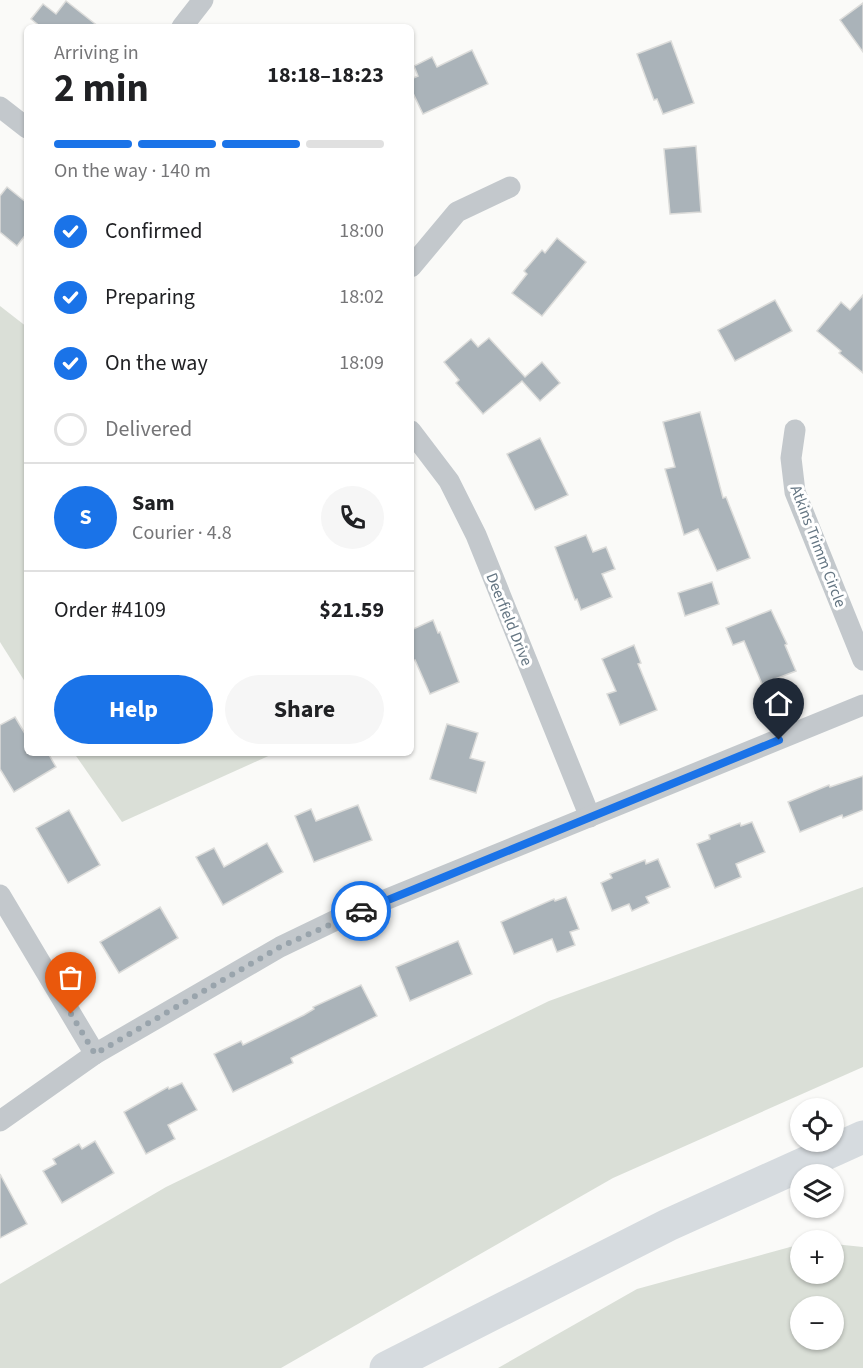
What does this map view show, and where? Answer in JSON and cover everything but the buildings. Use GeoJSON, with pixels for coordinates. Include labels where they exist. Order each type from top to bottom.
{"type":"FeatureCollection","features":[{"type":"Feature","properties":{"kind":"highway"},"geometry":{"type":"LineString","coordinates":[[386,1368],[668,1226],[863,1137]]}},
{"type":"Feature","properties":{"kind":"street"},"geometry":{"type":"LineString","coordinates":[[184,24],[203,0]]}},
{"type":"Feature","properties":{"kind":"street"},"geometry":{"type":"LineString","coordinates":[[0,107],[24,126]]}},
{"type":"Feature","properties":{"kind":"street"},"geometry":{"type":"LineString","coordinates":[[414,263],[457,212],[510,187]]}},
{"type":"Feature","properties":{"kind":"street","name":"Atkins Trimm Circle"},"geometry":{"type":"LineString","coordinates":[[795,430],[791,458],[795,492],[863,660]]}},
{"type":"Feature","properties":{"kind":"street","name":"Deerfield Drive"},"geometry":{"type":"LineString","coordinates":[[414,434],[448,481],[476,535],[590,817]]}},
{"type":"Feature","properties":{"kind":"street"},"geometry":{"type":"LineString","coordinates":[[0,1121],[95,1054],[280,947],[336,920],[863,705]]}},
{"type":"Feature","properties":{"kind":"street"},"geometry":{"type":"LineString","coordinates":[[0,895],[95,1054]]}},
{"type":"Feature","properties":{"kind":"shaded area"},"geometry":{"type":"Polygon","coordinates":[[[0,306],[24,325],[24,680],[0,642],[0,306]]]}},
{"type":"Feature","properties":{"kind":"shaded area"},"geometry":{"type":"Polygon","coordinates":[[[76,756],[268,756],[122,822],[76,756]]]}},
{"type":"Feature","properties":{"kind":"shaded area"},"geometry":{"type":"Polygon","coordinates":[[[863,887],[863,1067],[613,1178],[281,1368],[0,1368],[0,1284],[166,1187],[549,1001],[863,887]]]}},
{"type":"Feature","properties":{"kind":"shaded area"},"geometry":{"type":"Polygon","coordinates":[[[844,1245],[863,1247],[863,1368],[498,1368],[637,1289],[790,1247],[790,1284],[844,1284],[844,1245]]]}},
{"type":"Feature","properties":{"kind":"way so far"},"geometry":{"type":"LineString","coordinates":[[71,1014],[95,1054],[280,947],[336,920],[361,911]]}},
{"type":"Feature","properties":{"kind":"route"},"geometry":{"type":"LineString","coordinates":[[361,911],[779,740]]}}]}
